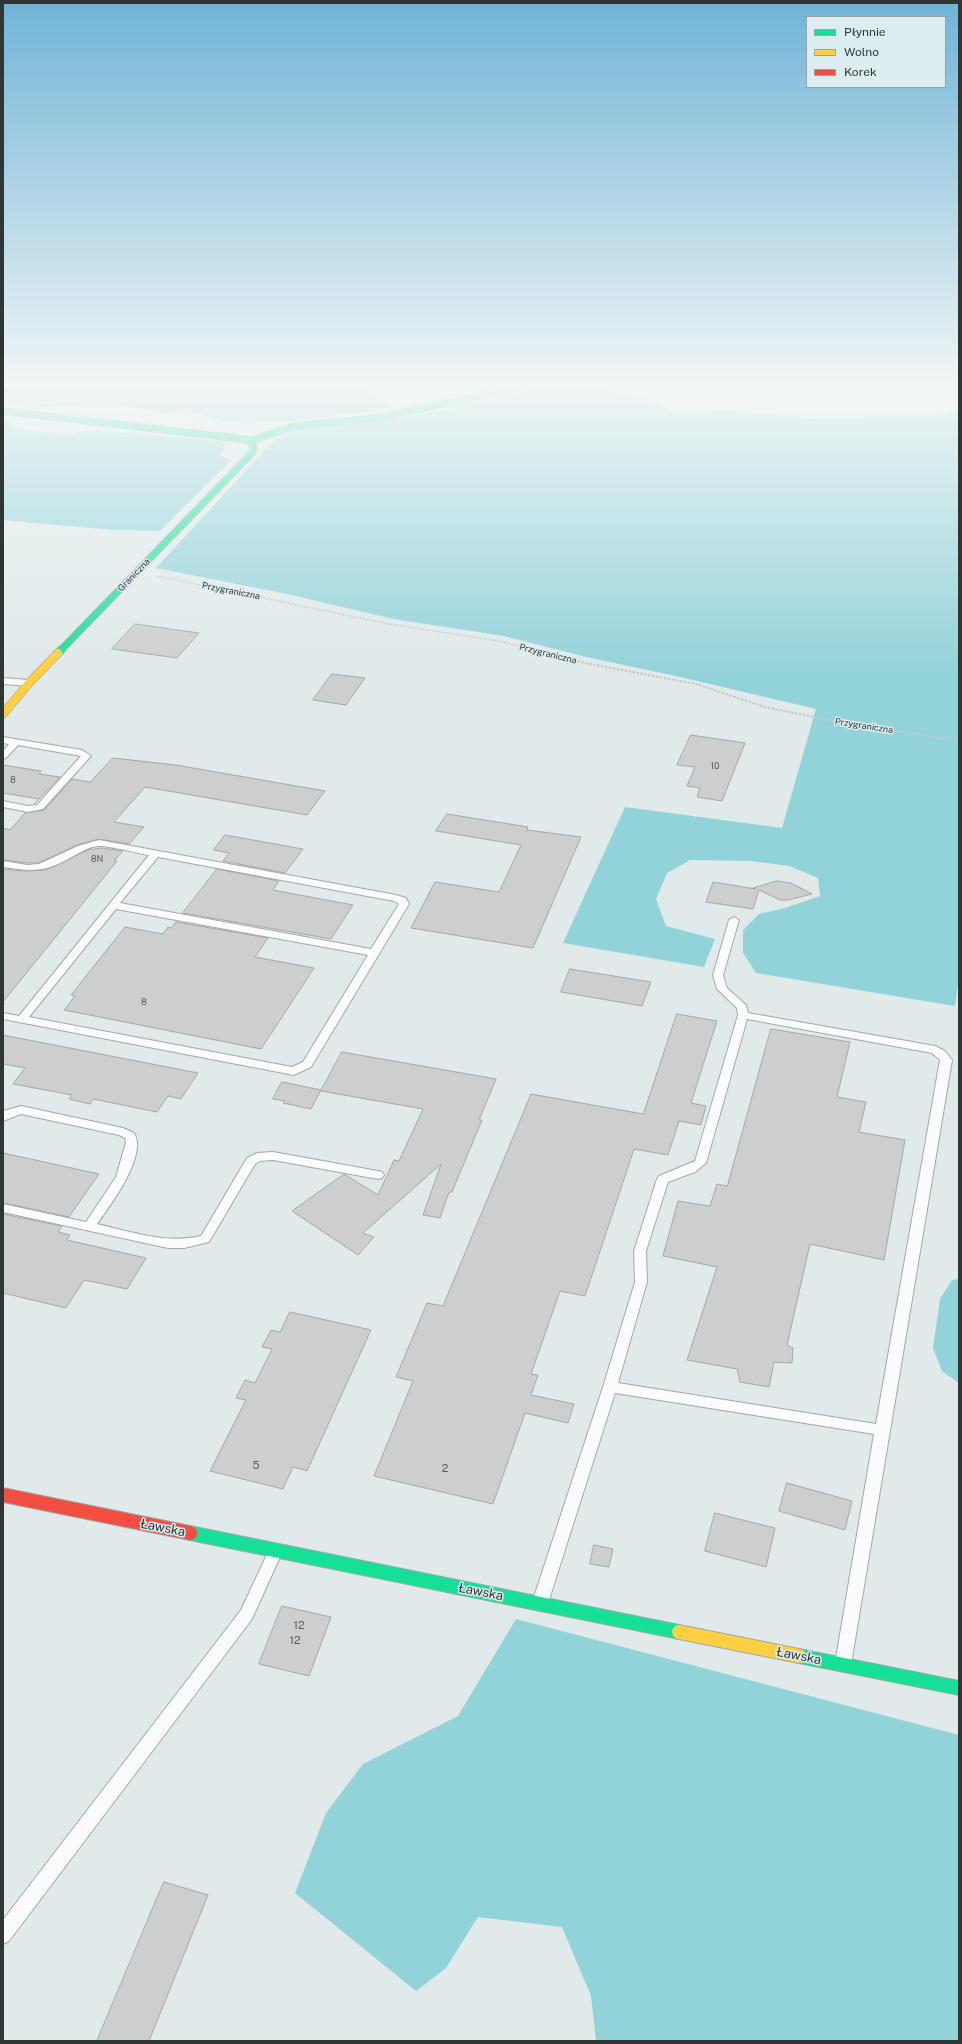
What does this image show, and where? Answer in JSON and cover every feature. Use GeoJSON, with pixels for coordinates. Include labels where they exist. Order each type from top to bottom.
{"type":"FeatureCollection","features":[{"type":"Feature","properties":{"kind":"street","name":"Graniczna"},"geometry":{"type":"LineString","coordinates":[[3,714],[29,683],[222,483]]}},
{"type":"Feature","properties":{"kind":"street","name":"Ławska"},"geometry":{"type":"LineString","coordinates":[[3,1495],[959,1688]]}},
{"type":"Feature","properties":{"kind":"lane"},"geometry":{"type":"LineString","coordinates":[[3,681],[29,683]]}},
{"type":"Feature","properties":{"kind":"lane"},"geometry":{"type":"LineString","coordinates":[[3,740],[82,753],[86,758],[40,807],[28,809],[3,804]]}},
{"type":"Feature","properties":{"kind":"lane"},"geometry":{"type":"LineString","coordinates":[[3,756],[16,742]]}},
{"type":"Feature","properties":{"kind":"lane"},"geometry":{"type":"LineString","coordinates":[[3,864],[30,868],[38,867],[50,864],[80,848],[99,843],[402,900],[404,904],[307,1064],[294,1071],[3,1016]]}},
{"type":"Feature","properties":{"kind":"lane"},"geometry":{"type":"LineString","coordinates":[[21,1020],[155,854]]}},
{"type":"Feature","properties":{"kind":"lane"},"geometry":{"type":"LineString","coordinates":[[114,905],[374,953]]}},
{"type":"Feature","properties":{"kind":"lane"},"geometry":{"type":"LineString","coordinates":[[540,1604],[610,1387],[641,1282],[639,1261],[640,1251],[663,1179],[673,1174],[689,1171],[700,1163],[743,1015],[742,1007],[722,989],[718,975],[734,920]]}},
{"type":"Feature","properties":{"kind":"lane"},"geometry":{"type":"LineString","coordinates":[[743,1015],[935,1050],[941,1053],[946,1060],[843,1664]]}},
{"type":"Feature","properties":{"kind":"lane"},"geometry":{"type":"LineString","coordinates":[[3,1117],[8,1113],[22,1110],[123,1132],[130,1136],[132,1142],[122,1178],[89,1227]]}},
{"type":"Feature","properties":{"kind":"lane"},"geometry":{"type":"LineString","coordinates":[[3,1208],[168,1244],[184,1244],[205,1239],[252,1162],[264,1156],[273,1156],[378,1175]]}},
{"type":"Feature","properties":{"kind":"lane"},"geometry":{"type":"LineString","coordinates":[[610,1387],[882,1430]]}},
{"type":"Feature","properties":{"kind":"lane"},"geometry":{"type":"LineString","coordinates":[[3,1935],[247,1614],[276,1550]]}},
{"type":"Feature","properties":{"kind":"path","name":"Przygraniczna"},"geometry":{"type":"LineString","coordinates":[[136,572],[390,624],[499,641],[585,663],[696,684],[765,707],[823,719],[959,741]]}},
{"type":"Feature","properties":{"kind":"shaded area"},"geometry":{"type":"Polygon","coordinates":[[[3,483],[208,483],[160,531],[113,530],[3,520],[3,483]]]}},
{"type":"Feature","properties":{"kind":"shaded area"},"geometry":{"type":"Polygon","coordinates":[[[234,483],[959,483],[959,977],[955,1006],[756,973],[743,953],[743,930],[759,914],[785,908],[820,896],[818,878],[789,866],[751,861],[690,860],[667,873],[656,899],[666,926],[715,939],[704,967],[563,943],[625,807],[782,828],[816,709],[676,676],[586,657],[504,636],[393,619],[287,594],[156,568],[234,483]]]}},
{"type":"Feature","properties":{"kind":"shaded area"},"geometry":{"type":"Polygon","coordinates":[[[959,1279],[959,1383],[942,1371],[933,1348],[940,1299],[952,1280],[959,1279]]]}},
{"type":"Feature","properties":{"kind":"shaded area"},"geometry":{"type":"Polygon","coordinates":[[[516,1619],[959,1735],[959,2041],[596,2041],[591,1996],[562,1927],[478,1917],[446,1968],[416,1991],[295,1893],[326,1813],[363,1764],[458,1716],[516,1619]]]}},
{"type":"Feature","properties":{"kind":"building"},"geometry":{"type":"Polygon","coordinates":[[[135,624],[199,633],[177,658],[112,649],[135,624]]]}},
{"type":"Feature","properties":{"kind":"building"},"geometry":{"type":"Polygon","coordinates":[[[332,674],[365,678],[346,705],[313,700],[332,674]]]}},
{"type":"Feature","properties":{"kind":"building"},"geometry":{"type":"Polygon","coordinates":[[[691,735],[745,743],[722,801],[697,797],[700,788],[687,786],[695,767],[677,765],[691,735]]]}},
{"type":"Feature","properties":{"kind":"building"},"geometry":{"type":"Polygon","coordinates":[[[113,758],[176,765],[325,791],[307,815],[145,787],[114,822],[144,827],[129,844],[99,839],[77,845],[39,863],[3,860],[3,828],[10,830],[25,813],[44,810],[72,779],[90,782],[113,758]]]}},
{"type":"Feature","properties":{"kind":"building"},"geometry":{"type":"Polygon","coordinates":[[[3,765],[41,771],[39,774],[60,777],[39,799],[3,793],[3,765]]]}},
{"type":"Feature","properties":{"kind":"building"},"geometry":{"type":"Polygon","coordinates":[[[447,814],[528,827],[527,830],[581,837],[533,948],[411,928],[435,882],[499,892],[521,845],[436,831],[447,814]]]}},
{"type":"Feature","properties":{"kind":"building"},"geometry":{"type":"Polygon","coordinates":[[[225,835],[303,849],[285,873],[223,861],[229,853],[214,850],[225,835]]]}},
{"type":"Feature","properties":{"kind":"building"},"geometry":{"type":"Polygon","coordinates":[[[102,848],[123,851],[114,861],[117,861],[3,1002],[3,869],[25,871],[46,870],[88,850],[102,848]]]}},
{"type":"Feature","properties":{"kind":"building"},"geometry":{"type":"Polygon","coordinates":[[[217,869],[279,881],[273,890],[353,905],[331,939],[183,913],[217,869]]]}},
{"type":"Feature","properties":{"kind":"building"},"geometry":{"type":"Polygon","coordinates":[[[777,881],[791,883],[812,894],[788,900],[780,900],[759,890],[753,909],[706,902],[713,882],[756,889],[754,888],[777,881]]]}},
{"type":"Feature","properties":{"kind":"building"},"geometry":{"type":"Polygon","coordinates":[[[176,922],[268,938],[255,957],[314,968],[261,1049],[64,1010],[75,996],[71,995],[125,927],[163,934],[168,927],[171,928],[176,922]]]}},
{"type":"Feature","properties":{"kind":"building"},"geometry":{"type":"Polygon","coordinates":[[[570,969],[651,982],[642,1006],[561,992],[570,969]]]}},
{"type":"Feature","properties":{"kind":"building"},"geometry":{"type":"Polygon","coordinates":[[[677,1014],[717,1021],[691,1103],[706,1106],[701,1125],[679,1121],[668,1155],[634,1149],[585,1296],[560,1291],[531,1374],[538,1375],[531,1395],[574,1404],[568,1423],[525,1413],[493,1504],[374,1476],[413,1381],[396,1377],[427,1303],[443,1306],[531,1094],[643,1114],[677,1014]]]}},
{"type":"Feature","properties":{"kind":"building"},"geometry":{"type":"Polygon","coordinates":[[[771,1029],[850,1042],[837,1097],[866,1102],[859,1132],[905,1140],[884,1260],[810,1244],[787,1345],[793,1348],[792,1363],[774,1362],[769,1387],[740,1382],[737,1369],[687,1360],[717,1267],[663,1256],[678,1201],[710,1206],[717,1184],[727,1186],[771,1029]]]}},
{"type":"Feature","properties":{"kind":"building"},"geometry":{"type":"Polygon","coordinates":[[[3,1035],[198,1073],[181,1099],[168,1096],[157,1112],[93,1099],[90,1104],[69,1099],[72,1095],[13,1084],[25,1068],[3,1064],[3,1035]]]}},
{"type":"Feature","properties":{"kind":"building"},"geometry":{"type":"Polygon","coordinates":[[[342,1052],[496,1079],[479,1120],[482,1120],[452,1192],[449,1192],[440,1218],[423,1215],[441,1164],[363,1233],[374,1237],[358,1255],[292,1211],[344,1174],[378,1195],[394,1160],[399,1161],[423,1109],[321,1091],[342,1052]]]}},
{"type":"Feature","properties":{"kind":"building"},"geometry":{"type":"Polygon","coordinates":[[[282,1082],[321,1090],[311,1109],[283,1103],[285,1101],[273,1099],[282,1082]]]}},
{"type":"Feature","properties":{"kind":"building"},"geometry":{"type":"Polygon","coordinates":[[[3,1153],[99,1174],[69,1217],[3,1203],[3,1153]]]}},
{"type":"Feature","properties":{"kind":"building"},"geometry":{"type":"Polygon","coordinates":[[[3,1214],[62,1226],[58,1232],[70,1235],[67,1240],[146,1258],[127,1289],[84,1280],[66,1308],[3,1293],[3,1214]]]}},
{"type":"Feature","properties":{"kind":"building"},"geometry":{"type":"Polygon","coordinates":[[[290,1312],[371,1330],[307,1471],[293,1467],[283,1489],[210,1471],[246,1400],[236,1398],[245,1380],[255,1383],[272,1349],[262,1347],[271,1330],[280,1332],[290,1312]]]}},
{"type":"Feature","properties":{"kind":"building"},"geometry":{"type":"Polygon","coordinates":[[[787,1483],[852,1501],[845,1530],[779,1511],[787,1483]]]}},
{"type":"Feature","properties":{"kind":"building"},"geometry":{"type":"Polygon","coordinates":[[[715,1513],[775,1528],[766,1567],[705,1551],[715,1513]]]}},
{"type":"Feature","properties":{"kind":"building"},"geometry":{"type":"Polygon","coordinates":[[[594,1545],[613,1549],[609,1567],[590,1564],[594,1545]]]}},
{"type":"Feature","properties":{"kind":"building"},"geometry":{"type":"Polygon","coordinates":[[[282,1606],[331,1617],[309,1676],[259,1664],[282,1606]]]}},
{"type":"Feature","properties":{"kind":"building"},"geometry":{"type":"Polygon","coordinates":[[[164,1882],[208,1895],[149,2041],[97,2041],[164,1882]]]}},
{"type":"Feature","properties":{"kind":"traffic: fast"},"geometry":{"type":"LineString","coordinates":[[58,653],[223,483]]}},
{"type":"Feature","properties":{"kind":"traffic: fast"},"geometry":{"type":"LineString","coordinates":[[190,1533],[679,1632]]}},
{"type":"Feature","properties":{"kind":"traffic: fast"},"geometry":{"type":"LineString","coordinates":[[799,1656],[959,1688]]}},
{"type":"Feature","properties":{"kind":"traffic: slow"},"geometry":{"type":"LineString","coordinates":[[3,714],[29,683],[58,653]]}},
{"type":"Feature","properties":{"kind":"traffic: slow"},"geometry":{"type":"LineString","coordinates":[[679,1632],[799,1656]]}},
{"type":"Feature","properties":{"kind":"traffic: jam"},"geometry":{"type":"LineString","coordinates":[[3,1495],[190,1533]]}}]}
